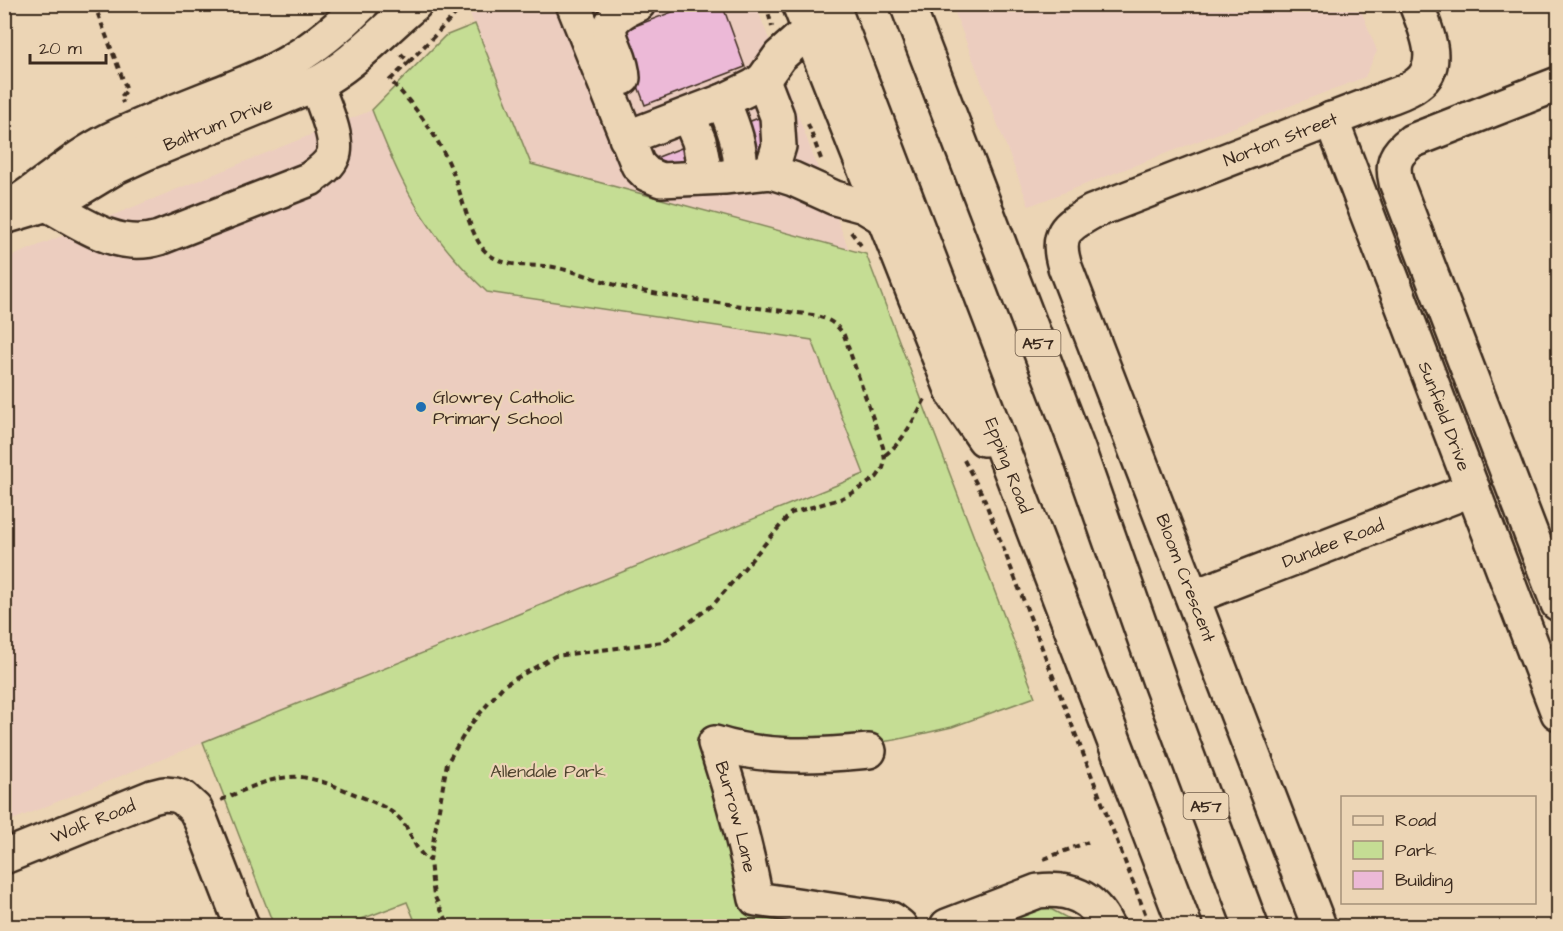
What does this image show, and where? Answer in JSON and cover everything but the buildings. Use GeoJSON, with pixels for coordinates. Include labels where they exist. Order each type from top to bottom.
{"type":"FeatureCollection","features":[{"type":"Feature","properties":{"kind":"street","name":"Baltrum Drive"},"geometry":{"type":"LineString","coordinates":[[4,209],[41,187],[76,160],[106,141],[292,61],[315,46],[362,4]]}},
{"type":"Feature","properties":{"kind":"street"},"geometry":{"type":"LineString","coordinates":[[573,4],[626,138],[638,165],[647,174],[661,180],[756,174],[793,179],[835,198],[864,206],[884,218]]}},
{"type":"Feature","properties":{"kind":"street"},"geometry":{"type":"LineString","coordinates":[[614,106],[623,77],[610,39],[609,29],[617,15],[638,4]]}},
{"type":"Feature","properties":{"kind":"street","name":"Epping Road"},"geometry":{"type":"LineString","coordinates":[[832,4],[1185,927]]}},
{"type":"Feature","properties":{"kind":"street","name":"A57"},"geometry":{"type":"LineString","coordinates":[[907,4],[1078,449],[1161,685],[1251,927]]}},
{"type":"Feature","properties":{"kind":"street","name":"Norton Street"},"geometry":{"type":"LineString","coordinates":[[1066,230],[1077,219],[1092,212],[1411,88],[1425,77],[1431,50],[1416,4]]}},
{"type":"Feature","properties":{"kind":"street","name":"Baltrum Drive"},"geometry":{"type":"LineString","coordinates":[[4,217],[47,204],[73,193],[144,154],[316,84],[348,64],[412,6]]}},
{"type":"Feature","properties":{"kind":"street"},"geometry":{"type":"LineString","coordinates":[[626,138],[723,101],[763,80],[810,13]]}},
{"type":"Feature","properties":{"kind":"street"},"geometry":{"type":"LineString","coordinates":[[810,13],[884,218],[954,394],[1016,486]]}},
{"type":"Feature","properties":{"kind":"street"},"geometry":{"type":"LineString","coordinates":[[756,174],[779,146],[777,116],[763,80]]}},
{"type":"Feature","properties":{"kind":"street"},"geometry":{"type":"LineString","coordinates":[[47,204],[105,236],[139,242],[159,238],[310,179],[327,165],[333,156],[335,146],[316,84]]}},
{"type":"Feature","properties":{"kind":"street"},"geometry":{"type":"LineString","coordinates":[[1558,87],[1412,141],[1402,148],[1393,166],[1396,182],[1558,604]]}},
{"type":"Feature","properties":{"kind":"street"},"geometry":{"type":"LineString","coordinates":[[723,101],[736,133],[741,157],[756,174]]}},
{"type":"Feature","properties":{"kind":"street"},"geometry":{"type":"LineString","coordinates":[[688,115],[699,141],[703,163],[699,178]]}},
{"type":"Feature","properties":{"kind":"street","name":"Sunfield Drive"},"geometry":{"type":"LineString","coordinates":[[1331,119],[1558,713]]}},
{"type":"Feature","properties":{"kind":"street","name":"Bloom Crescent"},"geometry":{"type":"LineString","coordinates":[[1066,230],[1060,244],[1065,267],[1319,927]]}},
{"type":"Feature","properties":{"kind":"street","name":"Dundee Road"},"geometry":{"type":"LineString","coordinates":[[1193,597],[1473,489]]}},
{"type":"Feature","properties":{"kind":"street","name":"Burrow Lane"},"geometry":{"type":"LineString","coordinates":[[869,750],[837,754],[776,754],[715,743],[739,821],[756,899],[891,919],[900,927]]}},
{"type":"Feature","properties":{"kind":"street","name":"Wolf Road"},"geometry":{"type":"LineString","coordinates":[[4,857],[152,797],[164,794],[175,795],[189,804]]}},
{"type":"Feature","properties":{"kind":"street"},"geometry":{"type":"LineString","coordinates":[[189,804],[201,821],[242,927]]}},
{"type":"Feature","properties":{"kind":"street"},"geometry":{"type":"LineString","coordinates":[[947,927],[1038,891],[1053,889],[1087,900],[1096,909],[1107,927]]}},
{"type":"Feature","properties":{"kind":"path"},"geometry":{"type":"LineString","coordinates":[[94,4],[127,90],[121,98],[133,128]]}},
{"type":"Feature","properties":{"kind":"path"},"geometry":{"type":"LineString","coordinates":[[454,927],[441,910],[434,895],[430,860],[447,763],[470,725],[504,685],[555,656],[663,642],[714,604],[791,513],[840,499],[856,491],[877,477],[885,461],[883,447],[844,335],[837,325],[827,319],[813,315],[631,289],[569,270],[509,264],[495,258],[485,250],[476,238],[452,170],[432,131],[410,101],[390,80],[465,4]]}},
{"type":"Feature","properties":{"kind":"path"},"geometry":{"type":"LineString","coordinates":[[382,35],[409,62]]}},
{"type":"Feature","properties":{"kind":"path"},"geometry":{"type":"LineString","coordinates":[[960,452],[983,496],[1150,927]]}},
{"type":"Feature","properties":{"kind":"path"},"geometry":{"type":"LineString","coordinates":[[189,804],[281,778],[313,779],[391,810],[407,827],[424,857],[430,860]]}},
{"type":"Feature","properties":{"kind":"shaded area"},"geometry":{"type":"Polygon","coordinates":[[[489,4],[756,5],[849,250],[531,164],[469,12],[489,4]]]}},
{"type":"Feature","properties":{"kind":"shaded area"},"geometry":{"type":"Polygon","coordinates":[[[952,5],[1359,5],[1377,51],[1365,77],[1029,206],[952,5]]]}},
{"type":"Feature","properties":{"kind":"shaded area","name":"Glowrey Catholic Primary School"},"geometry":{"type":"Polygon","coordinates":[[[372,110],[401,178],[420,213],[452,256],[487,292],[812,340],[864,474],[5,823],[5,259],[372,110]]]}},
{"type":"Feature","properties":{"kind":"green space","name":"Allendale Park"},"geometry":{"type":"Polygon","coordinates":[[[475,24],[531,164],[866,254],[1035,697],[952,727],[895,740],[866,744],[729,740],[735,864],[744,913],[846,926],[417,926],[407,902],[343,926],[274,926],[203,742],[864,474],[812,340],[487,292],[450,253],[409,194],[372,110],[445,36],[475,24]]]}},
{"type":"Feature","properties":{"kind":"green space"},"geometry":{"type":"Polygon","coordinates":[[[1041,904],[1073,921],[1075,926],[981,926],[1041,904]]]}},
{"type":"Feature","properties":{"kind":"place","name":"Glowrey Catholic Primary School"},"geometry":{"type":"Point","coordinates":[421,407]}}]}
